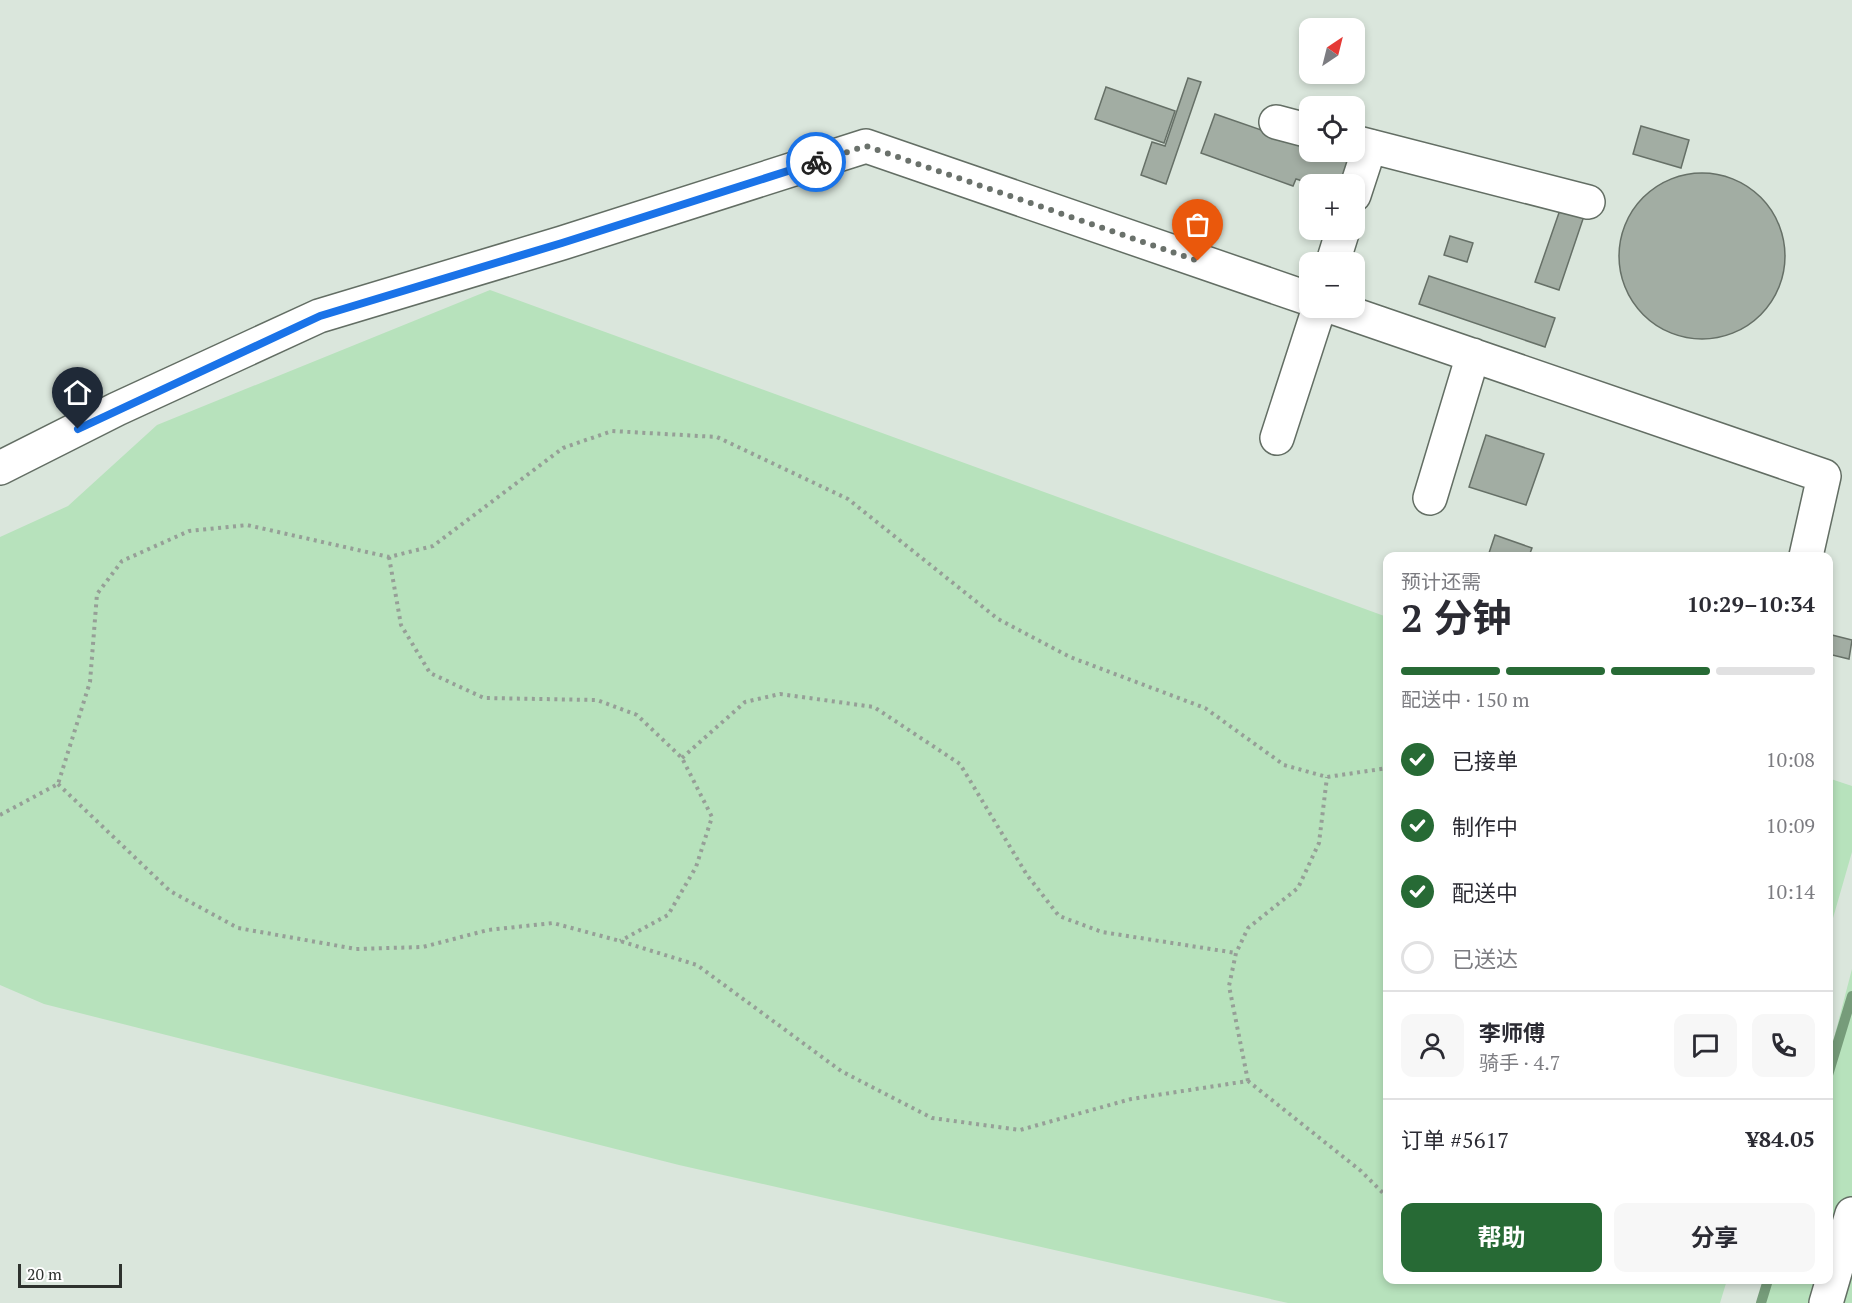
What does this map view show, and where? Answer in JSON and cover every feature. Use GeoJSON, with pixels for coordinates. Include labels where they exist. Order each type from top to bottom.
{"type":"FeatureCollection","features":[{"type":"Feature","properties":{"kind":"lane"},"geometry":{"type":"LineString","coordinates":[[1276,122],[1299,128]]}},
{"type":"Feature","properties":{"kind":"lane"},"geometry":{"type":"LineString","coordinates":[[1365,145],[1588,202]]}},
{"type":"Feature","properties":{"kind":"lane"},"geometry":{"type":"LineString","coordinates":[[0,468],[117,409],[320,316],[562,243],[866,146],[1299,295]]}},
{"type":"Feature","properties":{"kind":"lane"},"geometry":{"type":"LineString","coordinates":[[1277,438],[1316,318]]}},
{"type":"Feature","properties":{"kind":"lane"},"geometry":{"type":"LineString","coordinates":[[1364,318],[1824,476],[1807,552]]}},
{"type":"Feature","properties":{"kind":"lane"},"geometry":{"type":"LineString","coordinates":[[1430,498],[1473,355]]}},
{"type":"Feature","properties":{"kind":"lane"},"geometry":{"type":"LineString","coordinates":[[1833,1279],[1852,1214]]}},
{"type":"Feature","properties":{"kind":"lane"},"geometry":{"type":"LineString","coordinates":[[1826,1303],[1832,1284]]}},
{"type":"Feature","properties":{"kind":"path"},"geometry":{"type":"LineString","coordinates":[[0,814],[58,784],[90,682],[97,594],[122,561],[189,531],[247,525],[389,556],[433,546],[563,448],[612,430],[717,437],[848,499],[998,620],[1070,657],[1205,708],[1284,765],[1327,777],[1383,769]]}},
{"type":"Feature","properties":{"kind":"path"},"geometry":{"type":"LineString","coordinates":[[389,556],[401,625],[430,673],[484,698],[597,700],[637,715],[682,758],[712,817],[696,867],[668,915],[620,941]]}},
{"type":"Feature","properties":{"kind":"path"},"geometry":{"type":"LineString","coordinates":[[682,758],[745,702],[780,694],[874,707],[960,764],[1028,875],[1059,916],[1102,932],[1236,952]]}},
{"type":"Feature","properties":{"kind":"path"},"geometry":{"type":"LineString","coordinates":[[1327,777],[1320,843],[1298,888],[1248,928],[1236,952],[1229,986],[1248,1081],[1361,1171],[1383,1193]]}},
{"type":"Feature","properties":{"kind":"path"},"geometry":{"type":"LineString","coordinates":[[58,784],[170,891],[238,928],[356,950],[423,947],[488,930],[553,923],[620,941],[697,965],[841,1071],[932,1119],[1020,1130],[1131,1099],[1248,1081]]}},
{"type":"Feature","properties":{"kind":"green space"},"geometry":{"type":"Polygon","coordinates":[[[490,290],[1383,616],[1383,1284],[1726,1284],[1720,1303],[1288,1303],[679,1165],[44,1004],[0,985],[0,537],[68,506],[157,425],[490,290]]]}},
{"type":"Feature","properties":{"kind":"green space"},"geometry":{"type":"Polygon","coordinates":[[[1833,780],[1852,786],[1852,852],[1833,918],[1833,780]]]}},
{"type":"Feature","properties":{"kind":"green space"},"geometry":{"type":"Polygon","coordinates":[[[1852,969],[1852,1303],[1763,1303],[1768,1284],[1833,1284],[1833,1042],[1852,969]]]}},
{"type":"Feature","properties":{"kind":"building"},"geometry":{"type":"Polygon","coordinates":[[[1188,78],[1201,82],[1166,184],[1141,175],[1152,142],[1165,146],[1188,78]]]}},
{"type":"Feature","properties":{"kind":"building"},"geometry":{"type":"Polygon","coordinates":[[[1106,87],[1175,111],[1164,143],[1095,119],[1106,87]]]}},
{"type":"Feature","properties":{"kind":"building"},"geometry":{"type":"Polygon","coordinates":[[[1215,114],[1299,143],[1299,162],[1347,162],[1343,174],[1299,174],[1299,180],[1296,179],[1293,186],[1201,153],[1215,114]]]}},
{"type":"Feature","properties":{"kind":"building"},"geometry":{"type":"Polygon","coordinates":[[[1641,126],[1689,140],[1681,168],[1633,154],[1641,126]]]}},
{"type":"Feature","properties":{"kind":"building"},"geometry":{"type":"Polygon","coordinates":[[[1702,173],[1734,179],[1761,197],[1779,224],[1785,256],[1779,288],[1761,315],[1734,333],[1702,339],[1670,333],[1643,315],[1625,288],[1619,256],[1625,224],[1643,197],[1670,179],[1702,173]]]}},
{"type":"Feature","properties":{"kind":"building"},"geometry":{"type":"Polygon","coordinates":[[[1561,207],[1584,216],[1559,290],[1535,282],[1561,207]]]}},
{"type":"Feature","properties":{"kind":"building"},"geometry":{"type":"Polygon","coordinates":[[[1450,236],[1473,243],[1467,262],[1444,255],[1450,236]]]}},
{"type":"Feature","properties":{"kind":"building"},"geometry":{"type":"Polygon","coordinates":[[[1429,276],[1555,318],[1545,347],[1419,304],[1429,276]]]}},
{"type":"Feature","properties":{"kind":"building"},"geometry":{"type":"Polygon","coordinates":[[[1486,435],[1544,454],[1526,505],[1469,487],[1486,435]]]}},
{"type":"Feature","properties":{"kind":"building"},"geometry":{"type":"Polygon","coordinates":[[[1495,535],[1532,548],[1530,552],[1489,552],[1495,535]]]}},
{"type":"Feature","properties":{"kind":"building"},"geometry":{"type":"Polygon","coordinates":[[[1833,635],[1852,640],[1849,659],[1833,655],[1833,635]]]}},
{"type":"Feature","properties":{"kind":"waterway"},"geometry":{"type":"LineString","coordinates":[[1833,1059],[1852,996]]}},
{"type":"Feature","properties":{"kind":"waterway"},"geometry":{"type":"LineString","coordinates":[[1761,1303],[1767,1284]]}},
{"type":"Feature","properties":{"kind":"way so far"},"geometry":{"type":"LineString","coordinates":[[816,162],[866,146],[1198,261]]}},
{"type":"Feature","properties":{"kind":"route"},"geometry":{"type":"LineString","coordinates":[[78,429],[320,316],[562,243],[816,162]]}}]}
